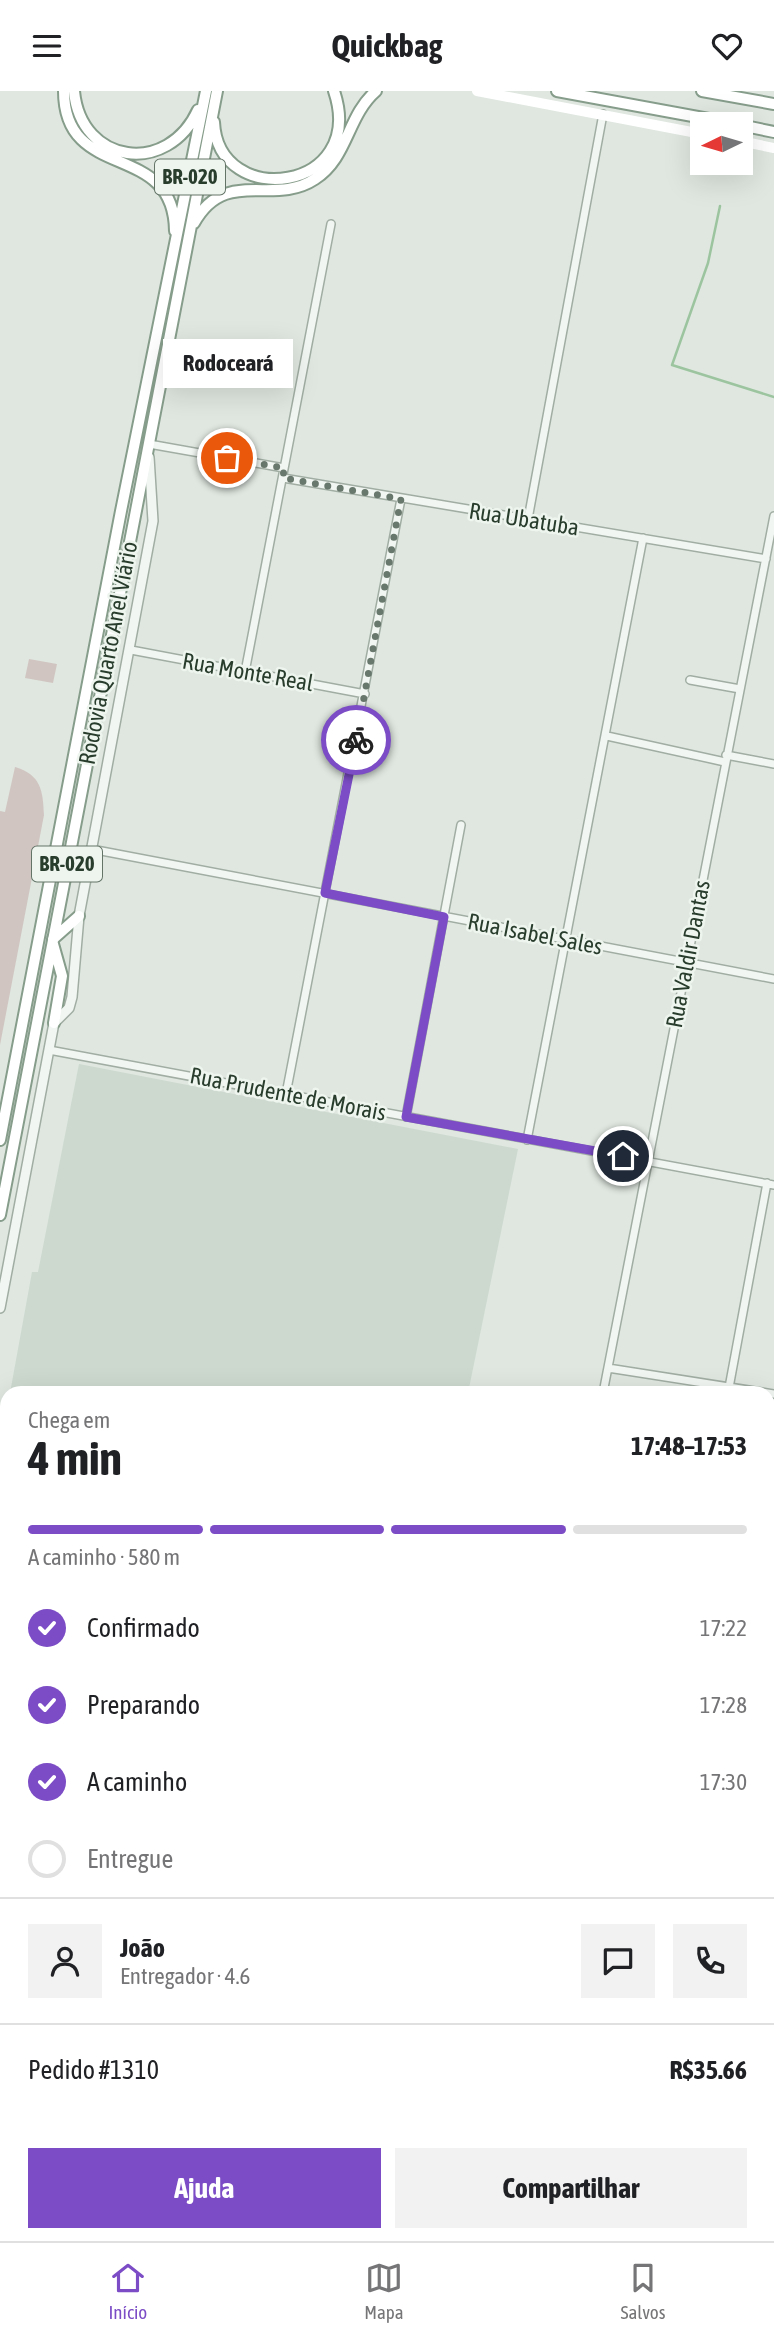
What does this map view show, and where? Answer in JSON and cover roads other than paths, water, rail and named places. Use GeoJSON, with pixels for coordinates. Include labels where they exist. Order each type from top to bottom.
{"type":"FeatureCollection","features":[{"type":"Feature","properties":{"kind":"highway"},"geometry":{"type":"LineString","coordinates":[[64,91],[66,111],[83,143],[108,158],[140,169],[165,190],[175,215],[179,259]]}},
{"type":"Feature","properties":{"kind":"highway"},"geometry":{"type":"LineString","coordinates":[[74,91],[77,112],[85,127],[108,147],[134,154],[159,150],[180,138],[210,96]]}},
{"type":"Feature","properties":{"kind":"highway"},"geometry":{"type":"LineString","coordinates":[[210,96],[214,132],[220,147],[231,162],[249,174],[281,180],[312,171],[334,144],[340,125],[339,106],[334,91]]}},
{"type":"Feature","properties":{"kind":"highway"},"geometry":{"type":"LineString","coordinates":[[179,259],[201,211],[214,199],[243,189],[298,187],[315,180],[333,164],[357,113],[376,91]]}},
{"type":"Feature","properties":{"kind":"highway"},"geometry":{"type":"LineString","coordinates":[[556,91],[690,116]]}},
{"type":"Feature","properties":{"kind":"highway"},"geometry":{"type":"LineString","coordinates":[[702,91],[774,104]]}},
{"type":"Feature","properties":{"kind":"highway","name":"Rodovia Quarto Anel Viário"},"geometry":{"type":"LineString","coordinates":[[0,1215],[149,446],[179,259],[210,96]]}},
{"type":"Feature","properties":{"kind":"highway"},"geometry":{"type":"LineString","coordinates":[[753,128],[774,132]]}},
{"type":"Feature","properties":{"kind":"highway","name":"Rodovia Quarto Anel Viário"},"geometry":{"type":"LineString","coordinates":[[0,1140],[121,511],[179,259]]}},
{"type":"Feature","properties":{"kind":"highway"},"geometry":{"type":"LineString","coordinates":[[54,1023],[62,976],[53,941],[79,916]]}},
{"type":"Feature","properties":{"kind":"main road"},"geometry":{"type":"LineString","coordinates":[[477,91],[690,132]]}},
{"type":"Feature","properties":{"kind":"main road"},"geometry":{"type":"LineString","coordinates":[[753,144],[774,148]]}},
{"type":"Feature","properties":{"kind":"street"},"geometry":{"type":"LineString","coordinates":[[528,519],[603,114]]}},
{"type":"Feature","properties":{"kind":"street"},"geometry":{"type":"LineString","coordinates":[[245,672],[331,224]]}},
{"type":"Feature","properties":{"kind":"street"},"geometry":{"type":"LineString","coordinates":[[0,1308],[54,1023],[63,1016],[72,997],[79,916],[131,650],[154,515],[149,446],[284,468]]}},
{"type":"Feature","properties":{"kind":"street","name":"Rua Ubatuba"},"geometry":{"type":"LineString","coordinates":[[283,478],[766,559]]}},
{"type":"Feature","properties":{"kind":"street"},"geometry":{"type":"LineString","coordinates":[[286,1094],[401,499]]}},
{"type":"Feature","properties":{"kind":"street","name":"Rua Valdir Dantas"},"geometry":{"type":"LineString","coordinates":[[604,1386],[774,516]]}},
{"type":"Feature","properties":{"kind":"street"},"geometry":{"type":"LineString","coordinates":[[527,1140],[607,736],[643,538]]}},
{"type":"Feature","properties":{"kind":"street","name":"Rua Monte Real"},"geometry":{"type":"LineString","coordinates":[[131,650],[365,694]]}},
{"type":"Feature","properties":{"kind":"street"},"geometry":{"type":"LineString","coordinates":[[690,680],[740,689]]}},
{"type":"Feature","properties":{"kind":"street"},"geometry":{"type":"LineString","coordinates":[[607,736],[725,758],[774,764]]}},
{"type":"Feature","properties":{"kind":"street"},"geometry":{"type":"LineString","coordinates":[[406,1117],[461,825]]}},
{"type":"Feature","properties":{"kind":"street","name":"Rua Isabel Sales"},"geometry":{"type":"LineString","coordinates":[[91,849],[774,979]]}},
{"type":"Feature","properties":{"kind":"street","name":"Rua Prudente de Morais"},"geometry":{"type":"LineString","coordinates":[[49,1050],[770,1184]]}},
{"type":"Feature","properties":{"kind":"street"},"geometry":{"type":"LineString","coordinates":[[730,1386],[770,1184]]}},
{"type":"Feature","properties":{"kind":"street"},"geometry":{"type":"LineString","coordinates":[[608,1367],[712,1386]]}},
{"type":"Feature","properties":{"kind":"waterway"},"geometry":{"type":"LineString","coordinates":[[720,206],[708,263],[672,365],[774,397]]}},
{"type":"Feature","properties":{"kind":"place","name":"Rodoceará"},"geometry":{"type":"Point","coordinates":[227,458]}}]}
